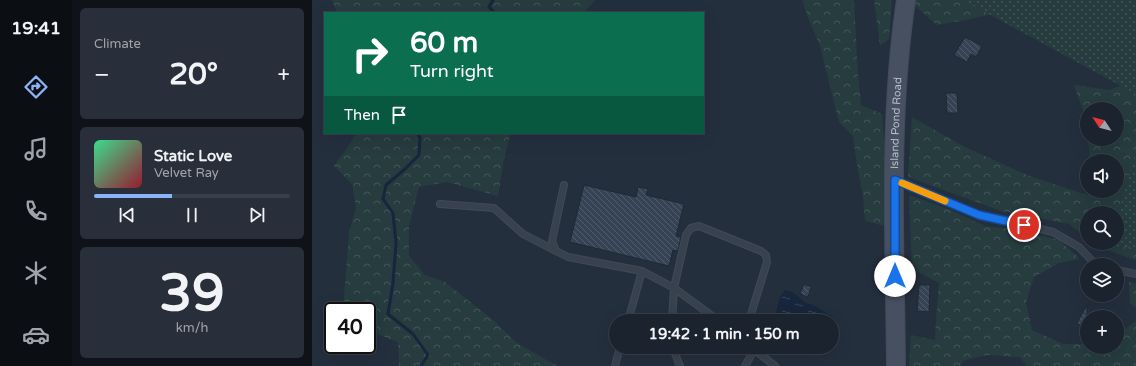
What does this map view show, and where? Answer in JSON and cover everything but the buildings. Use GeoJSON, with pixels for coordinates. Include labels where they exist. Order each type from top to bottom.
{"type":"FeatureCollection","features":[{"type":"Feature","properties":{"kind":"street","name":"Island Pond Road"},"geometry":{"type":"LineString","coordinates":[[896,366],[895,180],[900,47],[906,0]]}},
{"type":"Feature","properties":{"kind":"lane"},"geometry":{"type":"LineString","coordinates":[[895,180],[979,215],[1053,232],[1079,247],[1089,258]]}},
{"type":"Feature","properties":{"kind":"lane"},"geometry":{"type":"LineString","coordinates":[[556,251],[552,241],[564,185]]}},
{"type":"Feature","properties":{"kind":"lane"},"geometry":{"type":"LineString","coordinates":[[440,204],[494,208],[523,234],[568,257],[642,271],[674,288],[709,314]]}},
{"type":"Feature","properties":{"kind":"lane"},"geometry":{"type":"LineString","coordinates":[[672,314],[674,288],[686,235],[691,228],[699,226],[761,251],[766,255],[767,262],[751,314]]}},
{"type":"Feature","properties":{"kind":"lane"},"geometry":{"type":"LineString","coordinates":[[630,314],[642,271]]}},
{"type":"Feature","properties":{"kind":"lane"},"geometry":{"type":"LineString","coordinates":[[1124,271],[1136,274]]}},
{"type":"Feature","properties":{"kind":"lane"},"geometry":{"type":"LineString","coordinates":[[615,366],[618,354]]}},
{"type":"Feature","properties":{"kind":"lane"},"geometry":{"type":"LineString","coordinates":[[675,354],[680,366]]}},
{"type":"Feature","properties":{"kind":"lane"},"geometry":{"type":"LineString","coordinates":[[745,366],[750,354]]}},
{"type":"Feature","properties":{"kind":"lane"},"geometry":{"type":"LineString","coordinates":[[760,354],[775,366]]}},
{"type":"Feature","properties":{"kind":"green space"},"geometry":{"type":"Polygon","coordinates":[[[332,0],[595,0],[585,12],[337,12],[332,0]]]}},
{"type":"Feature","properties":{"kind":"green space"},"geometry":{"type":"Polygon","coordinates":[[[802,0],[854,0],[861,105],[882,114],[884,139],[885,226],[865,221],[863,197],[853,136],[839,122],[820,46],[802,0]]]}},
{"type":"Feature","properties":{"kind":"green space"},"geometry":{"type":"Polygon","coordinates":[[[874,0],[892,0],[889,39],[880,46],[874,0]]]}},
{"type":"Feature","properties":{"kind":"green space"},"geometry":{"type":"Polygon","coordinates":[[[916,0],[1052,0],[966,20],[937,25],[915,6],[916,0]]]}},
{"type":"Feature","properties":{"kind":"green space"},"geometry":{"type":"Polygon","coordinates":[[[963,0],[1136,0],[1136,94],[963,0]]]}},
{"type":"Feature","properties":{"kind":"green space"},"geometry":{"type":"Polygon","coordinates":[[[1136,80],[1136,260],[1106,250],[1124,250],[1124,206],[1080,206],[1080,233],[1069,224],[1001,211],[908,177],[912,117],[965,147],[1027,175],[1080,193],[1080,198],[1124,198],[1124,154],[1089,154],[1089,146],[1124,146],[1124,102],[1080,102],[1074,85],[1109,90],[1136,80]]]}},
{"type":"Feature","properties":{"kind":"green space"},"geometry":{"type":"Polygon","coordinates":[[[355,134],[511,134],[504,159],[498,196],[447,182],[419,187],[409,226],[409,256],[425,275],[445,282],[493,320],[517,343],[559,366],[399,366],[398,342],[376,334],[376,302],[344,302],[349,233],[356,207],[352,184],[334,166],[355,134]]]}},
{"type":"Feature","properties":{"kind":"green space"},"geometry":{"type":"Polygon","coordinates":[[[1136,151],[1136,247],[1124,247],[1124,206],[1121,206],[1136,151]]]}},
{"type":"Feature","properties":{"kind":"green space"},"geometry":{"type":"Polygon","coordinates":[[[909,195],[948,209],[985,226],[1020,230],[1059,240],[1080,259],[1059,263],[1034,277],[1026,303],[1032,330],[1063,344],[1080,344],[1080,354],[1124,354],[1124,329],[1136,321],[1136,366],[1027,366],[1020,357],[987,355],[963,361],[960,366],[909,366],[911,335],[935,340],[939,283],[912,269],[909,195]]]}},
{"type":"Feature","properties":{"kind":"green space"},"geometry":{"type":"Polygon","coordinates":[[[1129,282],[1136,283],[1136,308],[1130,303],[1129,282]]]}},
{"type":"Feature","properties":{"kind":"water"},"geometry":{"type":"Polygon","coordinates":[[[785,290],[792,292],[805,302],[829,314],[776,314],[780,297],[785,290]]]}},
{"type":"Feature","properties":{"kind":"waterway"},"geometry":{"type":"LineString","coordinates":[[493,0],[489,7],[494,12]]}},
{"type":"Feature","properties":{"kind":"waterway"},"geometry":{"type":"LineString","coordinates":[[418,134],[420,138],[419,155],[386,185],[383,199],[393,213],[396,243],[393,283],[388,314],[413,334],[428,355],[421,366]]}},
{"type":"Feature","properties":{"kind":"slow traffic"},"geometry":{"type":"LineString","coordinates":[[902,183],[945,201]]}},
{"type":"Feature","properties":{"kind":"route"},"geometry":{"type":"LineString","coordinates":[[895,276],[895,180],[979,215],[1024,225]]}}]}
